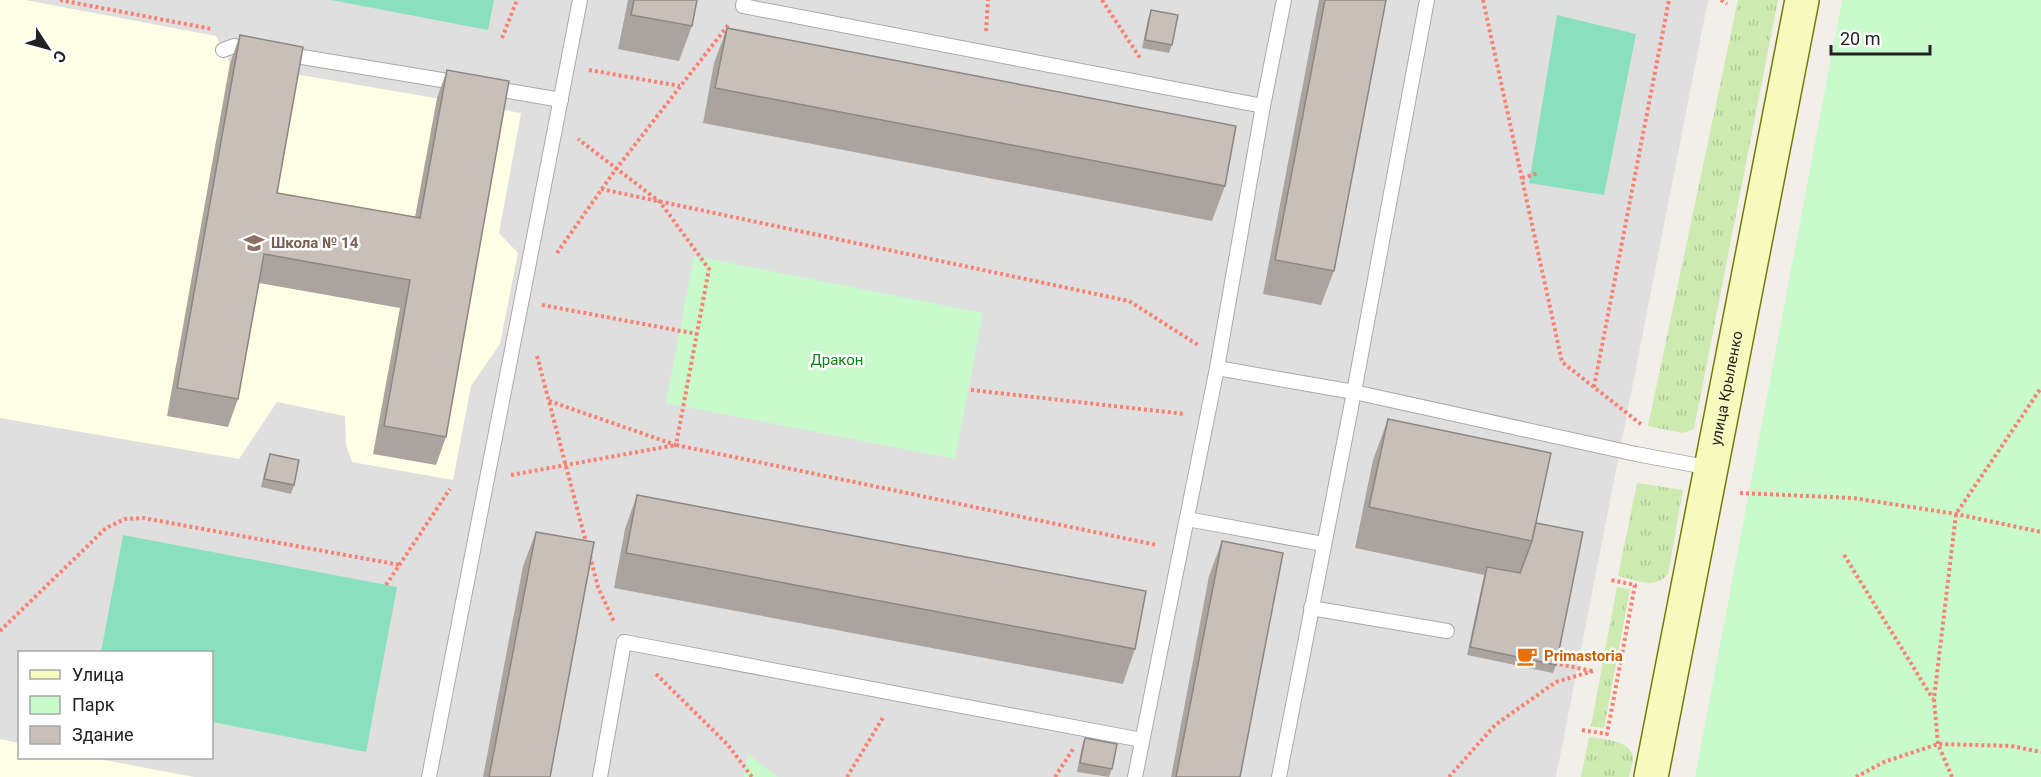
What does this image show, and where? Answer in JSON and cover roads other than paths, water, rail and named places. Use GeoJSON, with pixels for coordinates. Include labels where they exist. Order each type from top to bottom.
{"type":"FeatureCollection","features":[{"type":"Feature","properties":{"kind":"street","name":"улица Крыленко"},"geometry":{"type":"LineString","coordinates":[[1652,777],[1802,0]]}},
{"type":"Feature","properties":{"kind":"lane"},"geometry":{"type":"LineString","coordinates":[[429,777],[580,0]]}},
{"type":"Feature","properties":{"kind":"lane"},"geometry":{"type":"LineString","coordinates":[[1135,777],[1208,416],[1284,0]]}},
{"type":"Feature","properties":{"kind":"lane"},"geometry":{"type":"LineString","coordinates":[[1279,777],[1427,0]]}},
{"type":"Feature","properties":{"kind":"lane"},"geometry":{"type":"LineString","coordinates":[[743,3],[1263,106]]}},
{"type":"Feature","properties":{"kind":"lane"},"geometry":{"type":"LineString","coordinates":[[229,48],[561,99]]}},
{"type":"Feature","properties":{"kind":"lane"},"geometry":{"type":"LineString","coordinates":[[1218,363],[1636,454],[1711,468]]}},
{"type":"Feature","properties":{"kind":"lane"},"geometry":{"type":"LineString","coordinates":[[1187,519],[1323,544]]}},
{"type":"Feature","properties":{"kind":"lane"},"geometry":{"type":"LineString","coordinates":[[1311,608],[1447,631]]}},
{"type":"Feature","properties":{"kind":"lane"},"geometry":{"type":"LineString","coordinates":[[600,777],[624,642],[1142,740]]}},
{"type":"Feature","properties":{"kind":"place","name":"Школа № 14"},"geometry":{"type":"Point","coordinates":[254,243]}},
{"type":"Feature","properties":{"kind":"place","name":"Primastoria"},"geometry":{"type":"Point","coordinates":[1527,656]}},
{"type":"Feature","properties":{"kind":"park label","name":"Дракон"},"geometry":{"type":"Point","coordinates":[837,360]}}]}
